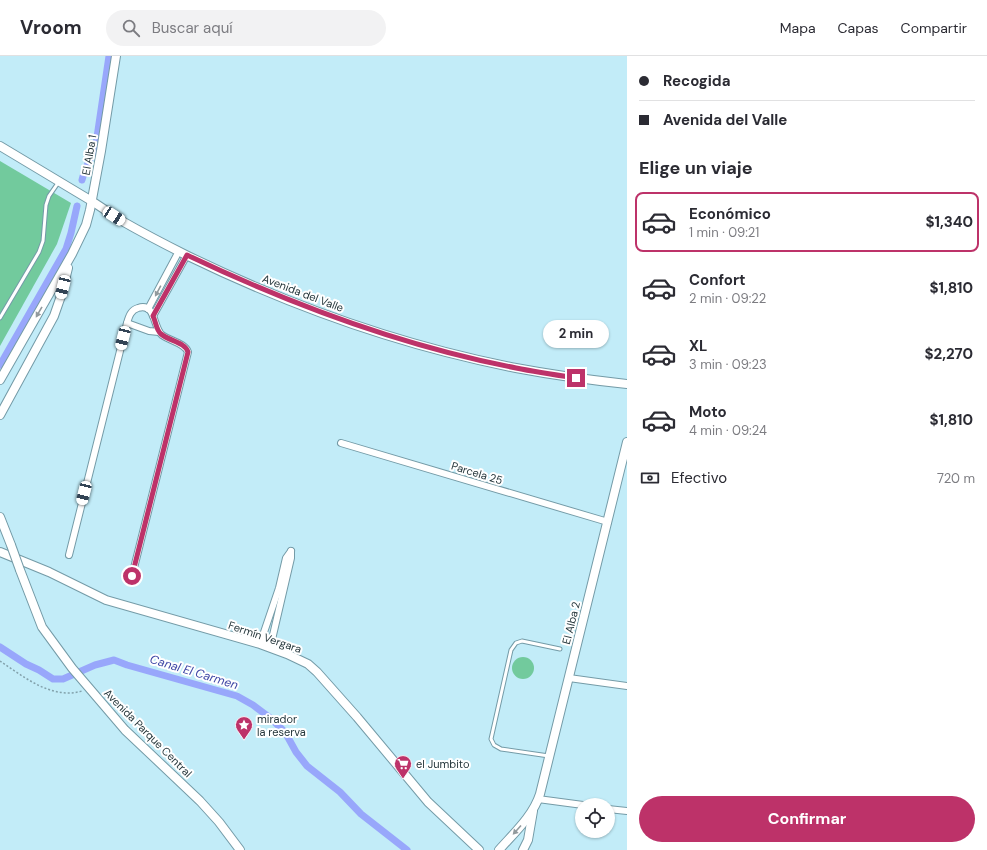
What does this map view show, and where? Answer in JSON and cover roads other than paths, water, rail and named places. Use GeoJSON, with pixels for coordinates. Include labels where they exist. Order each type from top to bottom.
{"type":"FeatureCollection","features":[{"type":"Feature","properties":{"kind":"street","name":"El Alba 1"},"geometry":{"type":"LineString","coordinates":[[72,254],[86,225],[92,201],[116,56]]}},
{"type":"Feature","properties":{"kind":"street","name":"Avenida del Valle"},"geometry":{"type":"LineString","coordinates":[[0,146],[121,220],[179,251],[252,285],[296,303],[361,327],[414,343],[516,368],[576,378],[627,384]]}},
{"type":"Feature","properties":{"kind":"street"},"geometry":{"type":"LineString","coordinates":[[148,309],[179,251]]}},
{"type":"Feature","properties":{"kind":"street"},"geometry":{"type":"LineString","coordinates":[[0,380],[72,254]]}},
{"type":"Feature","properties":{"kind":"street"},"geometry":{"type":"LineString","coordinates":[[0,415],[54,316],[60,301],[72,254]]}},
{"type":"Feature","properties":{"kind":"street"},"geometry":{"type":"LineString","coordinates":[[153,316],[187,255]]}},
{"type":"Feature","properties":{"kind":"street"},"geometry":{"type":"LineString","coordinates":[[69,555],[131,312],[136,308],[141,307],[148,309],[153,316],[159,332]]}},
{"type":"Feature","properties":{"kind":"street"},"geometry":{"type":"LineString","coordinates":[[127,323],[149,331],[159,332],[185,347],[188,352],[133,572],[129,580]]}},
{"type":"Feature","properties":{"kind":"street","name":"El Alba 2"},"geometry":{"type":"LineString","coordinates":[[498,850],[520,827],[538,799],[627,442]]}},
{"type":"Feature","properties":{"kind":"street","name":"Parcela 25"},"geometry":{"type":"LineString","coordinates":[[341,443],[608,522]]}},
{"type":"Feature","properties":{"kind":"street","name":"Avenida Parque Central"},"geometry":{"type":"LineString","coordinates":[[0,517],[42,627],[88,688],[126,730],[200,801],[219,822],[240,850]]}},
{"type":"Feature","properties":{"kind":"street"},"geometry":{"type":"LineString","coordinates":[[260,644],[279,588],[286,558],[291,551],[291,558],[270,648]]}},
{"type":"Feature","properties":{"kind":"street","name":"Fermín Vergara"},"geometry":{"type":"LineString","coordinates":[[0,552],[49,572],[106,600],[260,644],[300,659],[317,672],[428,802],[479,850]]}},
{"type":"Feature","properties":{"kind":"street"},"geometry":{"type":"LineString","coordinates":[[569,678],[627,686]]}},
{"type":"Feature","properties":{"kind":"street"},"geometry":{"type":"LineString","coordinates":[[538,799],[575,804]]}},
{"type":"Feature","properties":{"kind":"street","name":"El Alba 2"},"geometry":{"type":"LineString","coordinates":[[523,850],[528,840],[533,808]]}},
{"type":"Feature","properties":{"kind":"street"},"geometry":{"type":"LineString","coordinates":[[615,810],[627,811]]}},
{"type":"Feature","properties":{"kind":"lane"},"geometry":{"type":"LineString","coordinates":[[0,318],[2,310],[39,252],[44,241],[46,205],[49,196],[59,182]]}},
{"type":"Feature","properties":{"kind":"lane"},"geometry":{"type":"LineString","coordinates":[[549,756],[501,749],[494,745],[491,739],[511,650],[516,644],[522,641],[560,649]]}},
{"type":"Feature","properties":{"kind":"waterway"},"geometry":{"type":"LineString","coordinates":[[82,180],[96,144],[109,56]]}},
{"type":"Feature","properties":{"kind":"waterway"},"geometry":{"type":"LineString","coordinates":[[0,365],[66,249],[77,206]]}},
{"type":"Feature","properties":{"kind":"waterway","name":"Canal El Carmen"},"geometry":{"type":"LineString","coordinates":[[0,647],[53,679],[63,679],[95,665],[114,660],[237,696],[253,705],[269,717],[285,732],[296,752],[307,766],[340,792],[361,814],[407,850]]}},
{"type":"Feature","properties":{"kind":"place","name":"mirador la reserva"},"geometry":{"type":"Point","coordinates":[244,740]}},
{"type":"Feature","properties":{"kind":"place","name":"el Jumbito"},"geometry":{"type":"Point","coordinates":[403,779]}}]}
